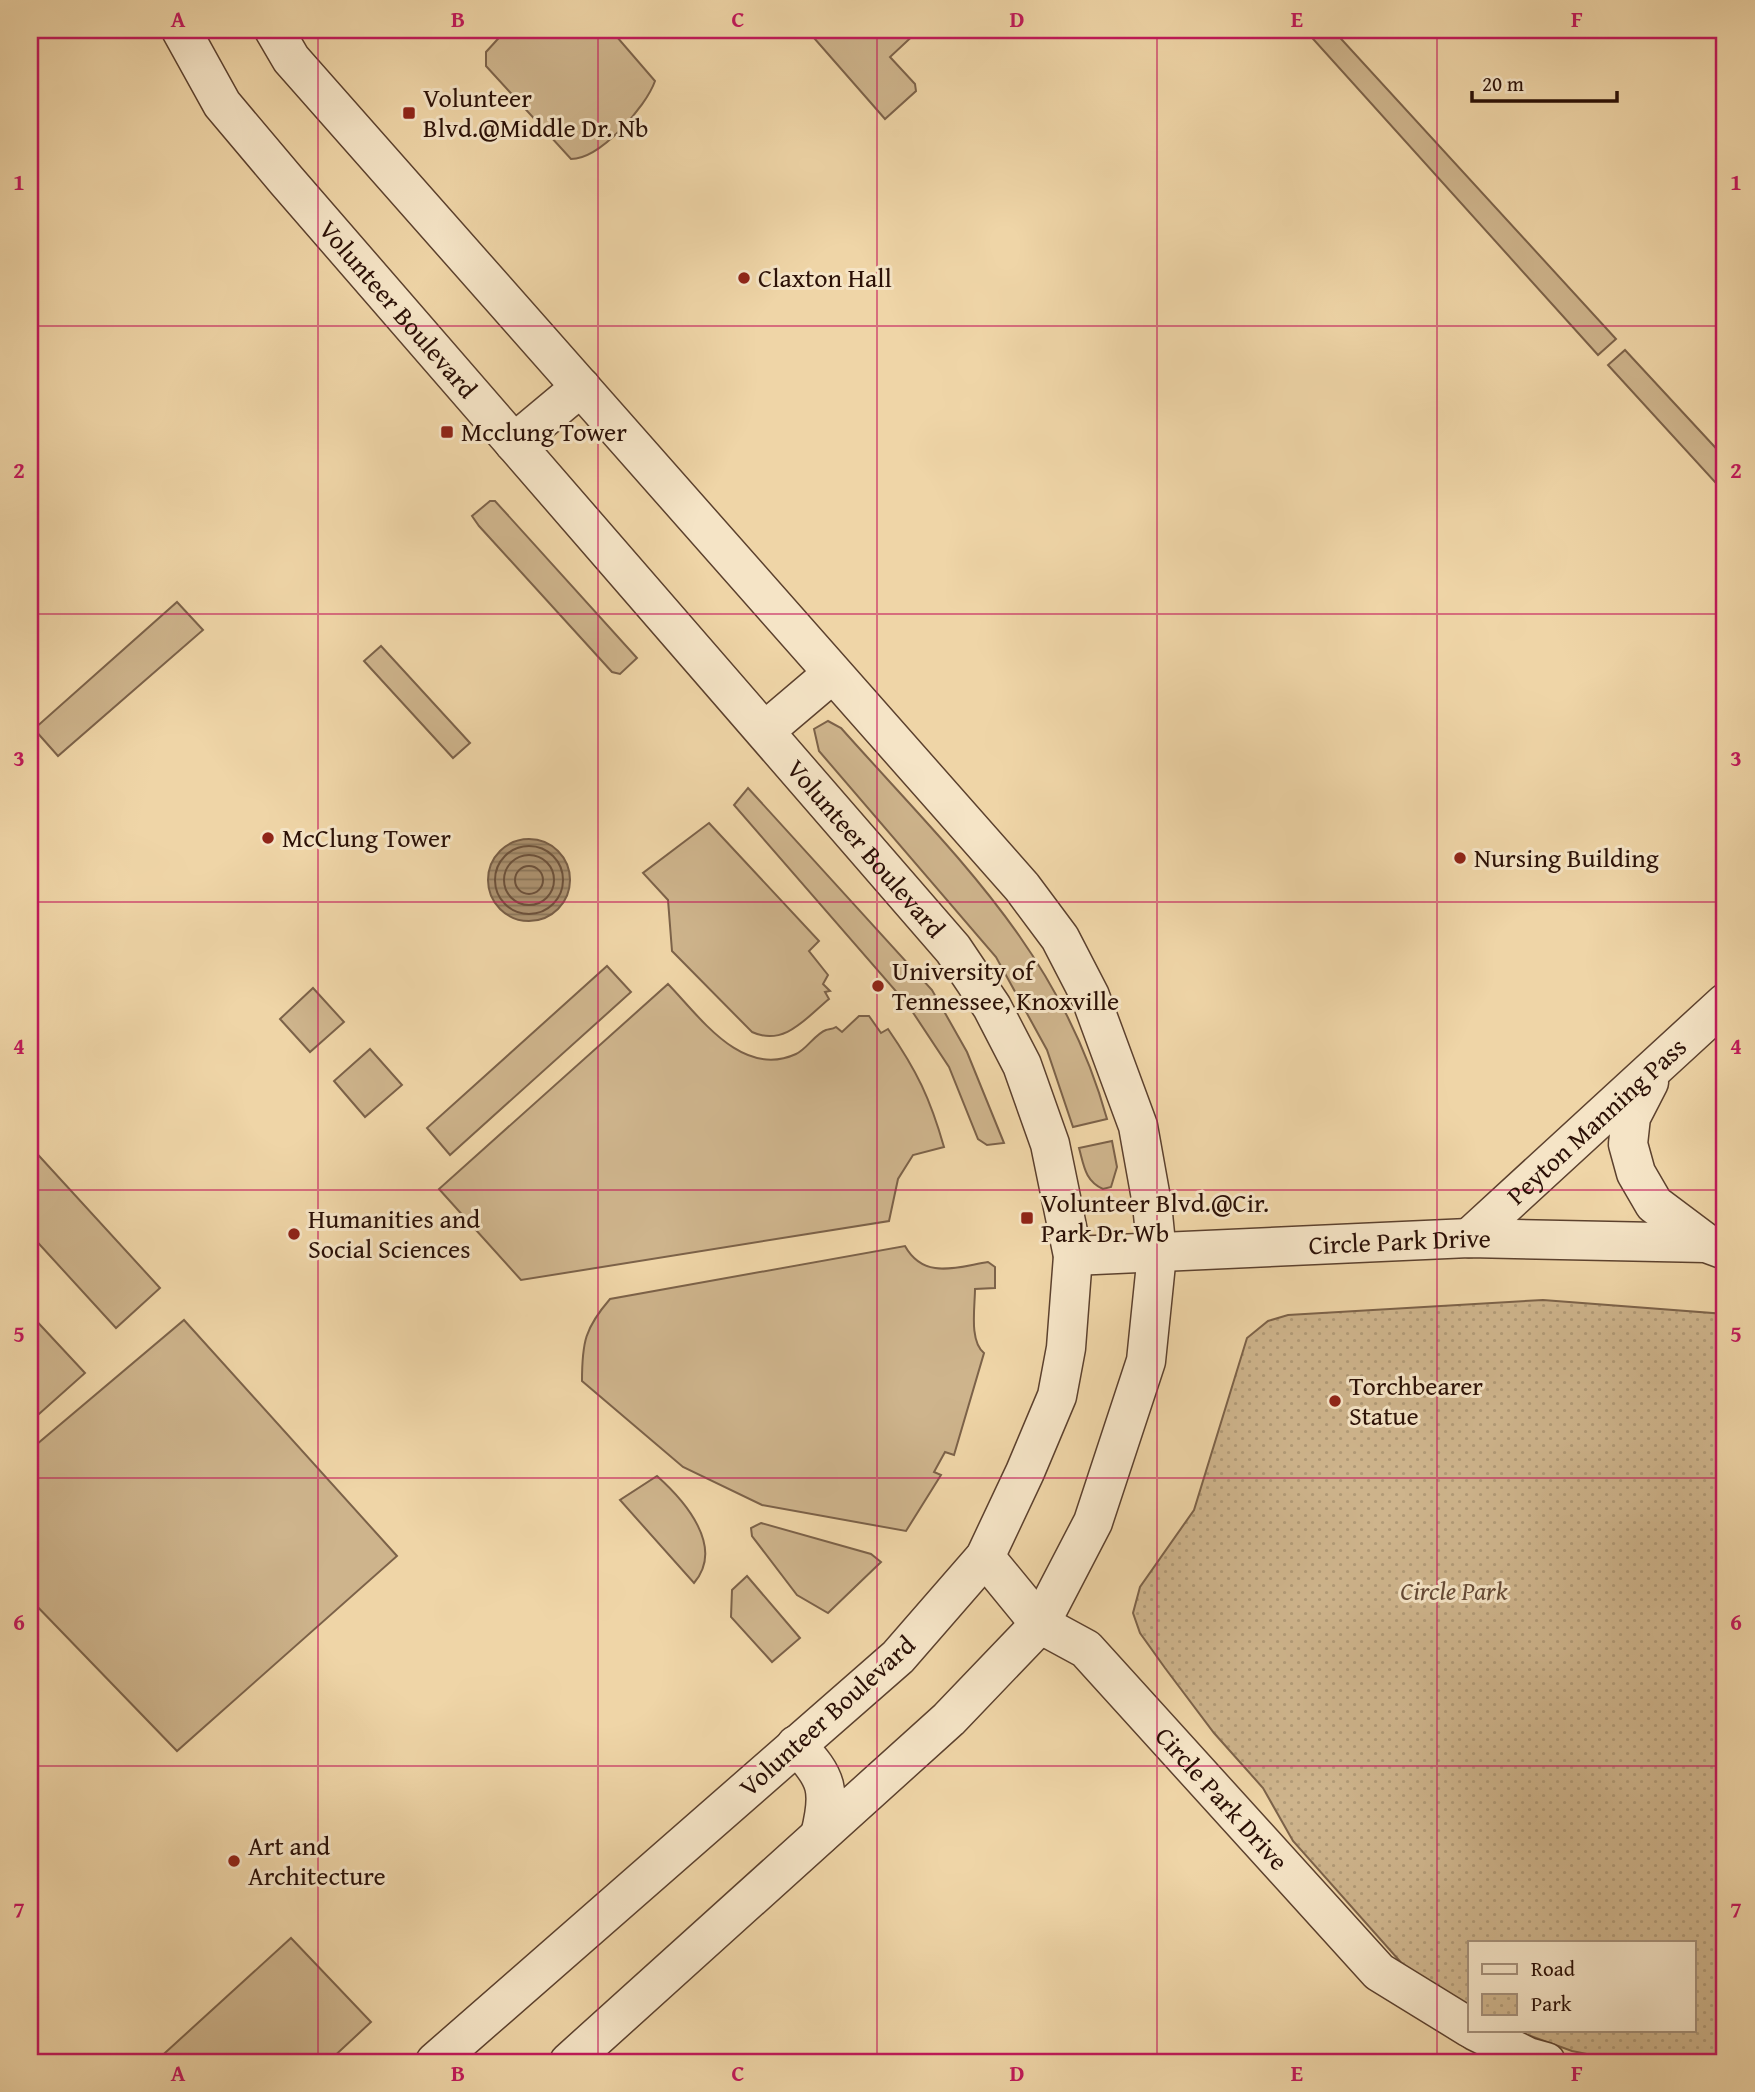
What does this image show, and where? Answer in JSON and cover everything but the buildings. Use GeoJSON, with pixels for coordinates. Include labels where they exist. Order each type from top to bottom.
{"type":"FeatureCollection","features":[{"type":"Feature","properties":{"kind":"street","name":"Volunteer Boulevard"},"geometry":{"type":"LineString","coordinates":[[181,30],[222,104],[953,949],[992,1007],[1021,1065],[1050,1144],[1073,1256],[1066,1348],[1057,1396],[985,1557],[898,1657],[435,2062]]}},
{"type":"Feature","properties":{"kind":"street"},"geometry":{"type":"LineString","coordinates":[[274,30],[291,59],[1022,887],[1060,938],[1090,996],[1138,1126],[1153,1203],[1157,1254],[1146,1361],[1093,1522],[1040,1624],[949,1719],[569,2062]]}},
{"type":"Feature","properties":{"kind":"street"},"geometry":{"type":"LineString","coordinates":[[514,443],[581,387]]}},
{"type":"Feature","properties":{"kind":"street"},"geometry":{"type":"LineString","coordinates":[[766,730],[832,674]]}},
{"type":"Feature","properties":{"kind":"street","name":"Peyton Manning Pass"},"geometry":{"type":"LineString","coordinates":[[1469,1238],[1725,1003]]}},
{"type":"Feature","properties":{"kind":"street"},"geometry":{"type":"LineString","coordinates":[[1656,1068],[1630,1117],[1628,1144],[1636,1173],[1654,1205],[1715,1247]]}},
{"type":"Feature","properties":{"kind":"street","name":"Circle Park Drive"},"geometry":{"type":"LineString","coordinates":[[1073,1256],[1469,1238],[1715,1247]]}},
{"type":"Feature","properties":{"kind":"street","name":"Circle Park Drive"},"geometry":{"type":"LineString","coordinates":[[985,1557],[1040,1624],[1086,1649],[1379,1972],[1468,2027]]}},
{"type":"Feature","properties":{"kind":"street"},"geometry":{"type":"LineString","coordinates":[[796,1745],[819,1769],[825,1784],[827,1810],[820,1835]]}},
{"type":"Feature","properties":{"kind":"street"},"geometry":{"type":"LineString","coordinates":[[1477,2032],[1528,2057],[1546,2062]]}},
{"type":"Feature","properties":{"kind":"green space"},"geometry":{"type":"Polygon","coordinates":[[[506,30],[611,30],[655,81],[642,104],[620,130],[595,150],[583,157],[571,159],[486,66],[486,52],[506,30]]]}},
{"type":"Feature","properties":{"kind":"green space"},"geometry":{"type":"Polygon","coordinates":[[[807,30],[919,30],[890,57],[915,84],[916,91],[885,119],[807,30]]]}},
{"type":"Feature","properties":{"kind":"green space"},"geometry":{"type":"Polygon","coordinates":[[[1305,30],[1333,30],[1616,339],[1598,355],[1305,30]]]}},
{"type":"Feature","properties":{"kind":"green space"},"geometry":{"type":"Polygon","coordinates":[[[1625,350],[1725,458],[1725,493],[1608,365],[1625,350]]]}},
{"type":"Feature","properties":{"kind":"green space"},"geometry":{"type":"Polygon","coordinates":[[[490,501],[495,501],[637,658],[620,674],[612,672],[479,526],[472,516],[490,501]]]}},
{"type":"Feature","properties":{"kind":"green space"},"geometry":{"type":"Polygon","coordinates":[[[177,602],[203,630],[58,756],[34,729],[177,602]]]}},
{"type":"Feature","properties":{"kind":"green space"},"geometry":{"type":"Polygon","coordinates":[[[381,646],[470,743],[453,758],[364,661],[381,646]]]}},
{"type":"Feature","properties":{"kind":"green space"},"geometry":{"type":"Polygon","coordinates":[[[828,721],[841,728],[923,818],[998,907],[1032,954],[1061,1004],[1087,1059],[1107,1119],[1073,1127],[1047,1050],[996,957],[819,751],[814,729],[828,721]]]}},
{"type":"Feature","properties":{"kind":"green space"},"geometry":{"type":"Polygon","coordinates":[[[748,788],[932,990],[967,1052],[1004,1143],[987,1145],[978,1139],[949,1067],[908,1005],[734,805],[748,788]]]}},
{"type":"Feature","properties":{"kind":"green space"},"geometry":{"type":"Polygon","coordinates":[[[709,823],[819,941],[809,951],[828,975],[823,984],[830,991],[825,992],[829,999],[803,1022],[784,1033],[764,1036],[752,1032],[672,951],[668,900],[643,873],[709,823]]]}},
{"type":"Feature","properties":{"kind":"green space"},"geometry":{"type":"Polygon","coordinates":[[[607,966],[631,992],[450,1155],[427,1128],[607,966]]]}},
{"type":"Feature","properties":{"kind":"green space"},"geometry":{"type":"Polygon","coordinates":[[[668,984],[724,1041],[740,1052],[758,1058],[776,1060],[796,1054],[822,1032],[836,1027],[842,1032],[859,1016],[869,1016],[881,1033],[888,1029],[907,1058],[928,1099],[944,1147],[913,1155],[898,1179],[889,1221],[521,1280],[439,1189],[668,984]]]}},
{"type":"Feature","properties":{"kind":"green space"},"geometry":{"type":"Polygon","coordinates":[[[313,988],[344,1022],[310,1052],[280,1019],[313,988]]]}},
{"type":"Feature","properties":{"kind":"green space"},"geometry":{"type":"Polygon","coordinates":[[[370,1049],[402,1085],[365,1117],[334,1081],[370,1049]]]}},
{"type":"Feature","properties":{"kind":"green space"},"geometry":{"type":"Polygon","coordinates":[[[1112,1141],[1117,1167],[1111,1187],[1103,1189],[1089,1177],[1079,1148],[1112,1141]]]}},
{"type":"Feature","properties":{"kind":"green space"},"geometry":{"type":"Polygon","coordinates":[[[30,1146],[160,1288],[116,1328],[30,1234],[30,1146]]]}},
{"type":"Feature","properties":{"kind":"green space"},"geometry":{"type":"Polygon","coordinates":[[[905,1246],[921,1264],[931,1267],[942,1269],[988,1262],[995,1267],[995,1288],[975,1289],[976,1340],[984,1353],[954,1455],[945,1452],[934,1472],[941,1475],[906,1531],[762,1505],[683,1467],[582,1381],[584,1346],[590,1327],[610,1299],[905,1246]]]}},
{"type":"Feature","properties":{"kind":"green space","name":"Circle Park"},"geometry":{"type":"Polygon","coordinates":[[[1543,1300],[1725,1314],[1725,2062],[1626,2062],[1572,2051],[1520,2032],[1696,2032],[1696,1941],[1468,1941],[1468,2010],[1413,1976],[1293,1841],[1263,1788],[1214,1733],[1140,1633],[1133,1613],[1140,1587],[1194,1510],[1247,1338],[1268,1321],[1288,1315],[1543,1300]]]}},
{"type":"Feature","properties":{"kind":"green space"},"geometry":{"type":"Polygon","coordinates":[[[30,1314],[85,1373],[30,1422],[30,1314]]]}},
{"type":"Feature","properties":{"kind":"green space"},"geometry":{"type":"Polygon","coordinates":[[[184,1320],[397,1556],[177,1751],[30,1599],[30,1450],[184,1320]]]}},
{"type":"Feature","properties":{"kind":"green space"},"geometry":{"type":"Polygon","coordinates":[[[657,1476],[679,1498],[698,1525],[705,1555],[702,1569],[694,1583],[620,1500],[657,1476]]]}},
{"type":"Feature","properties":{"kind":"green space"},"geometry":{"type":"Polygon","coordinates":[[[761,1523],[871,1554],[881,1562],[828,1613],[797,1595],[752,1536],[751,1528],[761,1523]]]}},
{"type":"Feature","properties":{"kind":"green space"},"geometry":{"type":"Polygon","coordinates":[[[747,1576],[800,1638],[772,1662],[731,1617],[732,1590],[747,1576]]]}},
{"type":"Feature","properties":{"kind":"green space"},"geometry":{"type":"Polygon","coordinates":[[[291,1938],[371,2022],[328,2062],[155,2062],[291,1938]]]}},
{"type":"Feature","properties":{"kind":"water"},"geometry":{"type":"Polygon","coordinates":[[[529,839],[545,842],[558,851],[567,864],[570,880],[567,896],[558,909],[545,918],[529,921],[513,918],[500,909],[491,896],[488,880],[491,864],[500,851],[513,842],[529,839]]]}},
{"type":"Feature","properties":{"kind":"place","name":"Volunteer Blvd.@Middle Dr. Nb"},"geometry":{"type":"Point","coordinates":[409,113]}},
{"type":"Feature","properties":{"kind":"place","name":"Claxton Hall"},"geometry":{"type":"Point","coordinates":[744,278]}},
{"type":"Feature","properties":{"kind":"place","name":"Mcclung Tower"},"geometry":{"type":"Point","coordinates":[447,432]}},
{"type":"Feature","properties":{"kind":"place","name":"McClung Tower"},"geometry":{"type":"Point","coordinates":[268,838]}},
{"type":"Feature","properties":{"kind":"place","name":"Nursing Building"},"geometry":{"type":"Point","coordinates":[1460,858]}},
{"type":"Feature","properties":{"kind":"place","name":"University of Tennessee, Knoxville"},"geometry":{"type":"Point","coordinates":[878,986]}},
{"type":"Feature","properties":{"kind":"place","name":"Volunteer Blvd.@Cir. Park Dr. Wb"},"geometry":{"type":"Point","coordinates":[1027,1218]}},
{"type":"Feature","properties":{"kind":"place","name":"Humanities and Social Sciences"},"geometry":{"type":"Point","coordinates":[294,1234]}},
{"type":"Feature","properties":{"kind":"place","name":"Torchbearer Statue"},"geometry":{"type":"Point","coordinates":[1335,1401]}},
{"type":"Feature","properties":{"kind":"place","name":"Art and Architecture"},"geometry":{"type":"Point","coordinates":[234,1861]}}]}
